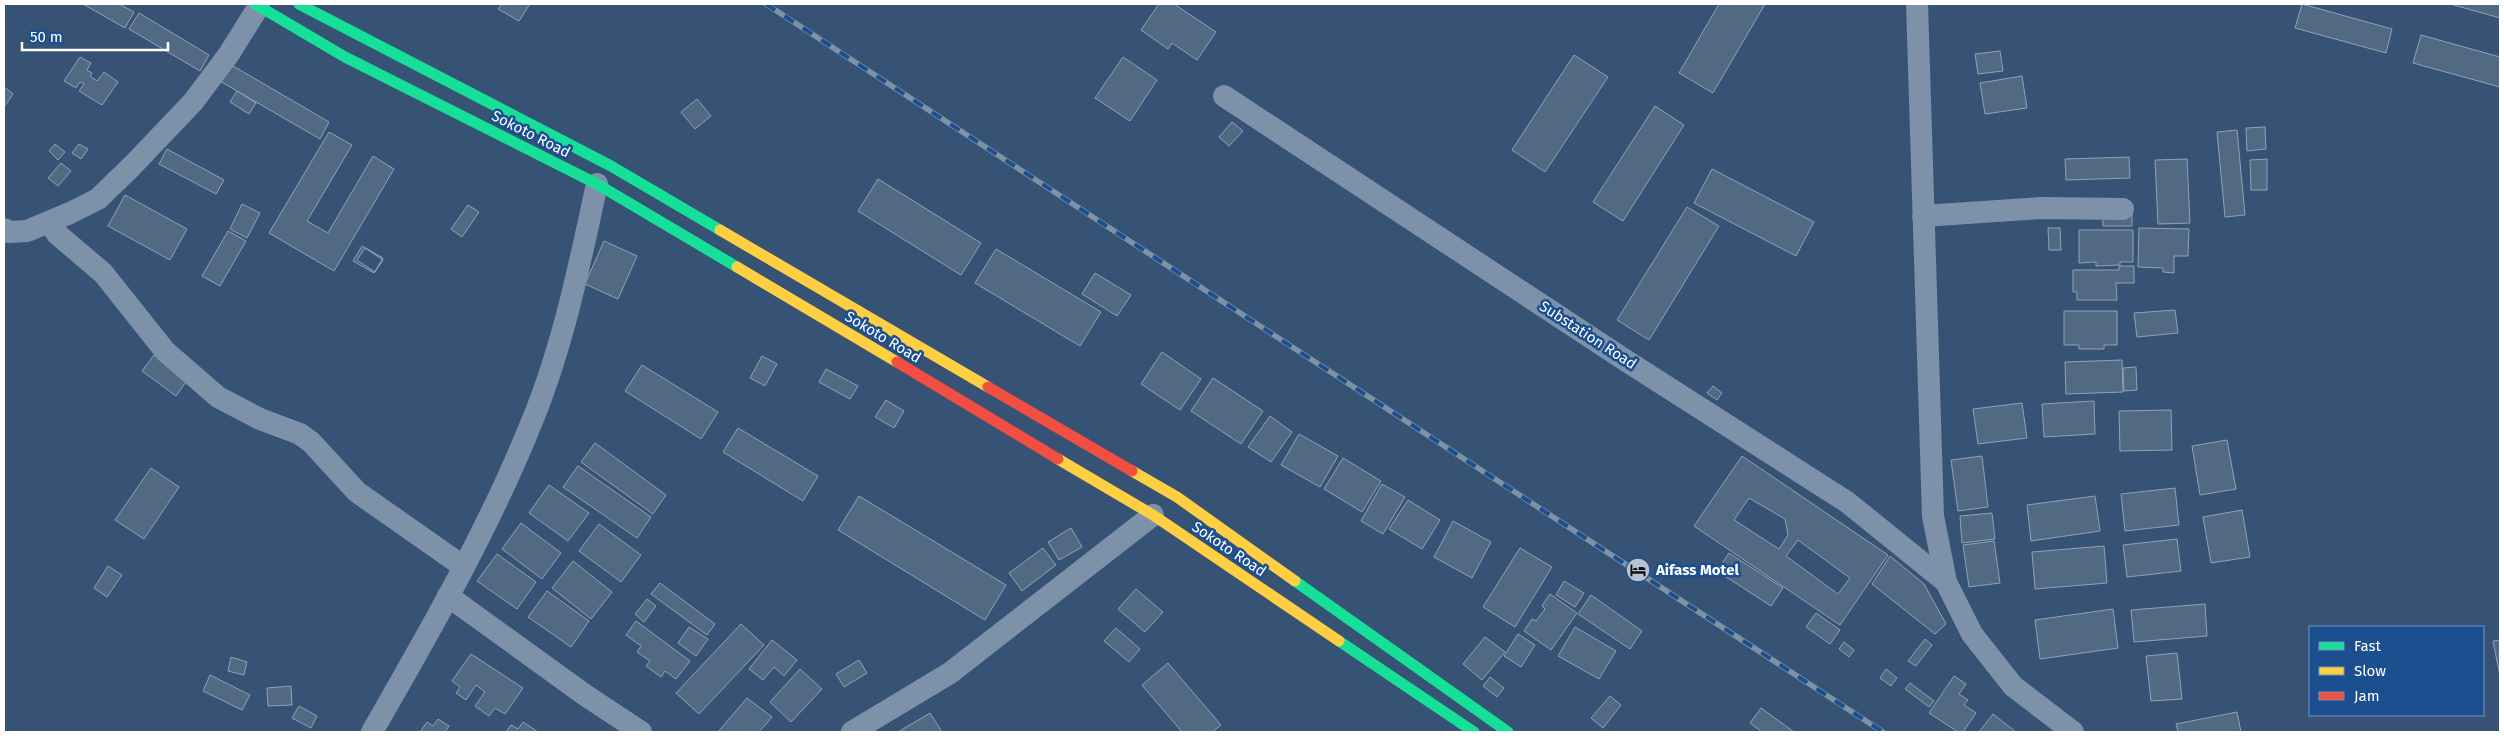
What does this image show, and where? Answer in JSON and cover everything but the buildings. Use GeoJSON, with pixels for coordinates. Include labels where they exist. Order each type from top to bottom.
{"type":"FeatureCollection","features":[{"type":"Feature","properties":{"kind":"main road","name":"Sokoto Road"},"geometry":{"type":"LineString","coordinates":[[299,4],[363,39],[612,166],[1177,497],[1508,732]]}},
{"type":"Feature","properties":{"kind":"main road","name":"Sokoto Road"},"geometry":{"type":"LineString","coordinates":[[257,5],[345,57],[597,184],[1153,515],[1474,732]]}},
{"type":"Feature","properties":{"kind":"street"},"geometry":{"type":"LineString","coordinates":[[1917,4],[1933,516],[1946,582],[1972,634],[2013,686],[2072,732]]}},
{"type":"Feature","properties":{"kind":"street"},"geometry":{"type":"LineString","coordinates":[[4,229],[8,232],[18,233],[49,222],[98,199],[193,102],[229,54],[257,5]]}},
{"type":"Feature","properties":{"kind":"street","name":"Substation Road"},"geometry":{"type":"LineString","coordinates":[[1224,96],[1624,360],[1846,502],[1946,582]]}},
{"type":"Feature","properties":{"kind":"street"},"geometry":{"type":"LineString","coordinates":[[372,732],[480,538],[529,430],[568,313],[597,184]]}},
{"type":"Feature","properties":{"kind":"street"},"geometry":{"type":"LineString","coordinates":[[1924,216],[2041,208],[2123,209]]}},
{"type":"Feature","properties":{"kind":"street"},"geometry":{"type":"LineString","coordinates":[[49,222],[57,234],[103,273],[165,351],[218,396],[260,420],[300,434],[311,442],[357,492],[464,567]]}},
{"type":"Feature","properties":{"kind":"street"},"geometry":{"type":"LineString","coordinates":[[852,732],[950,673],[1153,515]]}},
{"type":"Feature","properties":{"kind":"street"},"geometry":{"type":"LineString","coordinates":[[448,596],[585,695],[641,732]]}},
{"type":"Feature","properties":{"kind":"railway"},"geometry":{"type":"LineString","coordinates":[[766,4],[1883,732]]}},
{"type":"Feature","properties":{"kind":"traffic: fast"},"geometry":{"type":"LineString","coordinates":[[255,4],[345,57],[597,184],[737,267]]}},
{"type":"Feature","properties":{"kind":"traffic: fast"},"geometry":{"type":"LineString","coordinates":[[299,4],[611,166],[720,230]]}},
{"type":"Feature","properties":{"kind":"traffic: fast"},"geometry":{"type":"LineString","coordinates":[[1295,581],[1508,732]]}},
{"type":"Feature","properties":{"kind":"traffic: fast"},"geometry":{"type":"LineString","coordinates":[[1339,641],[1474,732]]}},
{"type":"Feature","properties":{"kind":"traffic: slow"},"geometry":{"type":"LineString","coordinates":[[720,230],[988,387]]}},
{"type":"Feature","properties":{"kind":"traffic: slow"},"geometry":{"type":"LineString","coordinates":[[737,267],[897,362]]}},
{"type":"Feature","properties":{"kind":"traffic: slow"},"geometry":{"type":"LineString","coordinates":[[1058,459],[1153,515],[1339,641]]}},
{"type":"Feature","properties":{"kind":"traffic: slow"},"geometry":{"type":"LineString","coordinates":[[1132,471],[1177,497],[1295,581]]}},
{"type":"Feature","properties":{"kind":"traffic: jam"},"geometry":{"type":"LineString","coordinates":[[897,362],[1058,459]]}},
{"type":"Feature","properties":{"kind":"traffic: jam"},"geometry":{"type":"LineString","coordinates":[[988,387],[1132,471]]}},
{"type":"Feature","properties":{"kind":"place","name":"Aifass Motel"},"geometry":{"type":"Point","coordinates":[1638,570]}}]}
